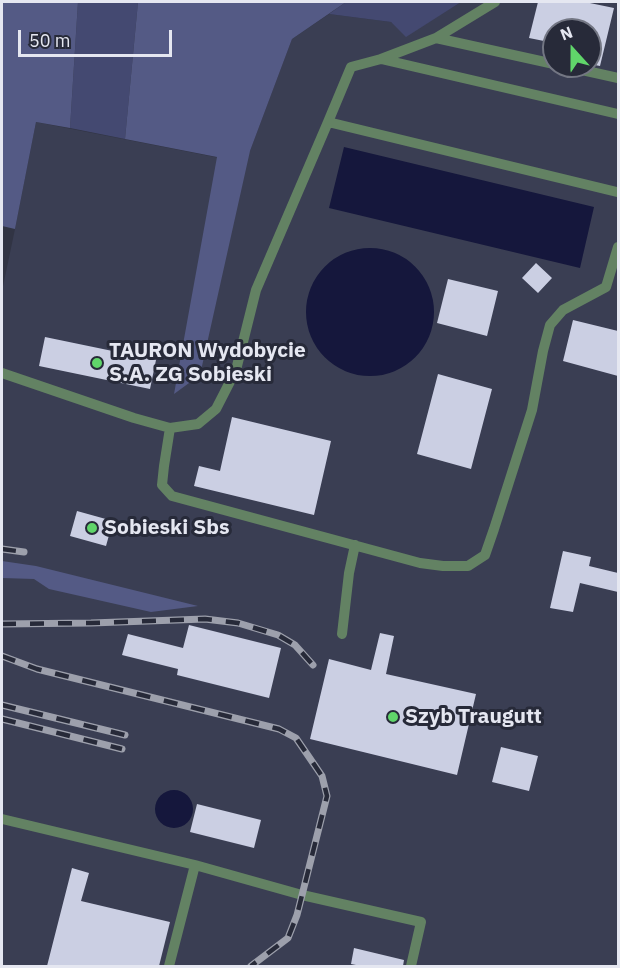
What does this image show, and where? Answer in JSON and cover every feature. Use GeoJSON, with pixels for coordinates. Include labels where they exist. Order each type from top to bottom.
{"type":"FeatureCollection","features":[{"type":"Feature","properties":{"kind":"lane"},"geometry":{"type":"LineString","coordinates":[[2,373],[170,428],[198,423],[216,408],[236,370],[256,290],[351,68],[436,38],[495,2]]}},
{"type":"Feature","properties":{"kind":"lane"},"geometry":{"type":"LineString","coordinates":[[436,38],[542,61]]}},
{"type":"Feature","properties":{"kind":"lane"},"geometry":{"type":"LineString","coordinates":[[381,59],[618,114]]}},
{"type":"Feature","properties":{"kind":"lane"},"geometry":{"type":"LineString","coordinates":[[602,74],[618,78]]}},
{"type":"Feature","properties":{"kind":"lane"},"geometry":{"type":"LineString","coordinates":[[328,122],[618,192]]}},
{"type":"Feature","properties":{"kind":"lane"},"geometry":{"type":"LineString","coordinates":[[170,428],[162,485],[172,496],[420,563],[468,566],[485,555],[532,410],[550,325],[563,310],[606,287],[618,247]]}},
{"type":"Feature","properties":{"kind":"lane"},"geometry":{"type":"LineString","coordinates":[[342,634],[356,545]]}},
{"type":"Feature","properties":{"kind":"lane"},"geometry":{"type":"LineString","coordinates":[[2,819],[195,865],[302,895],[421,922],[411,966]]}},
{"type":"Feature","properties":{"kind":"lane"},"geometry":{"type":"LineString","coordinates":[[169,966],[195,865]]}},
{"type":"Feature","properties":{"kind":"shaded area"},"geometry":{"type":"Polygon","coordinates":[[[2,2],[78,2],[70,128],[36,122],[15,229],[2,226],[2,2]]]}},
{"type":"Feature","properties":{"kind":"shaded area"},"geometry":{"type":"Polygon","coordinates":[[[78,2],[138,2],[125,139],[70,128],[78,2]]]}},
{"type":"Feature","properties":{"kind":"shaded area"},"geometry":{"type":"Polygon","coordinates":[[[138,2],[346,2],[292,39],[250,151],[200,375],[174,394],[217,157],[125,139],[138,2]]]}},
{"type":"Feature","properties":{"kind":"shaded area"},"geometry":{"type":"Polygon","coordinates":[[[346,2],[461,2],[406,37],[391,22],[329,14],[346,2]]]}},
{"type":"Feature","properties":{"kind":"shaded area"},"geometry":{"type":"Polygon","coordinates":[[[461,2],[618,2],[618,966],[2,966],[2,291],[36,122],[225,159],[250,151],[292,39],[329,14],[391,22],[406,36],[461,2]]]}},
{"type":"Feature","properties":{"kind":"shaded area"},"geometry":{"type":"Polygon","coordinates":[[[344,147],[594,207],[580,268],[329,208],[344,147]]]}},
{"type":"Feature","properties":{"kind":"shaded area"},"geometry":{"type":"Polygon","coordinates":[[[370,248],[395,253],[415,267],[429,287],[434,312],[429,337],[415,357],[395,371],[370,376],[345,371],[325,357],[311,337],[306,312],[311,287],[325,267],[345,253],[370,248]]]}},
{"type":"Feature","properties":{"kind":"shaded area"},"geometry":{"type":"Polygon","coordinates":[[[2,561],[36,566],[198,606],[151,612],[49,589],[34,579],[2,578],[2,561]]]}},
{"type":"Feature","properties":{"kind":"shaded area"},"geometry":{"type":"Polygon","coordinates":[[[174,790],[188,795],[193,809],[188,823],[174,828],[160,823],[155,809],[160,795],[174,790]]]}},
{"type":"Feature","properties":{"kind":"building"},"geometry":{"type":"Polygon","coordinates":[[[538,2],[585,2],[614,8],[602,58],[602,18],[542,18],[542,41],[529,38],[538,2]]]}},
{"type":"Feature","properties":{"kind":"building"},"geometry":{"type":"Polygon","coordinates":[[[536,263],[552,278],[538,293],[522,278],[536,263]]]}},
{"type":"Feature","properties":{"kind":"building"},"geometry":{"type":"Polygon","coordinates":[[[448,279],[498,291],[487,336],[437,323],[448,279]]]}},
{"type":"Feature","properties":{"kind":"building"},"geometry":{"type":"Polygon","coordinates":[[[573,320],[618,331],[618,376],[563,361],[573,320]]]}},
{"type":"Feature","properties":{"kind":"building","name":"TAURON Wydobycie S.A. ZG Sobieski"},"geometry":{"type":"Polygon","coordinates":[[[45,337],[156,360],[150,389],[39,366],[45,337]]]}},
{"type":"Feature","properties":{"kind":"building"},"geometry":{"type":"Polygon","coordinates":[[[438,374],[492,389],[471,469],[417,454],[438,374]]]}},
{"type":"Feature","properties":{"kind":"building"},"geometry":{"type":"Polygon","coordinates":[[[232,417],[331,441],[314,515],[194,486],[199,466],[220,471],[232,417]]]}},
{"type":"Feature","properties":{"kind":"building","name":"Sobieski Sbs"},"geometry":{"type":"Polygon","coordinates":[[[77,511],[113,521],[106,546],[70,536],[77,511]]]}},
{"type":"Feature","properties":{"kind":"building"},"geometry":{"type":"Polygon","coordinates":[[[563,551],[591,557],[589,566],[618,573],[618,592],[580,583],[573,612],[550,608],[563,551]]]}},
{"type":"Feature","properties":{"kind":"building"},"geometry":{"type":"Polygon","coordinates":[[[189,625],[281,648],[269,698],[177,675],[178,669],[122,655],[128,634],[183,648],[189,625]]]}},
{"type":"Feature","properties":{"kind":"building","name":"Szyb Traugutt"},"geometry":{"type":"Polygon","coordinates":[[[380,633],[394,636],[386,674],[476,694],[457,775],[310,739],[329,659],[371,670],[380,633]]]}},
{"type":"Feature","properties":{"kind":"building"},"geometry":{"type":"Polygon","coordinates":[[[501,747],[538,756],[529,791],[492,782],[501,747]]]}},
{"type":"Feature","properties":{"kind":"building"},"geometry":{"type":"Polygon","coordinates":[[[197,804],[261,820],[254,848],[190,832],[197,804]]]}},
{"type":"Feature","properties":{"kind":"building"},"geometry":{"type":"Polygon","coordinates":[[[72,868],[89,873],[81,901],[170,922],[159,966],[47,966],[72,868]]]}},
{"type":"Feature","properties":{"kind":"building"},"geometry":{"type":"Polygon","coordinates":[[[354,948],[404,960],[403,966],[351,964],[354,948]]]}},
{"type":"Feature","properties":{"kind":"railway"},"geometry":{"type":"LineString","coordinates":[[2,549],[24,552]]}},
{"type":"Feature","properties":{"kind":"railway"},"geometry":{"type":"LineString","coordinates":[[2,624],[205,619],[238,623],[278,635],[295,645],[313,665]]}},
{"type":"Feature","properties":{"kind":"railway"},"geometry":{"type":"LineString","coordinates":[[2,656],[37,669],[279,729],[296,738],[322,776],[327,796],[297,915],[288,938],[251,966]]}},
{"type":"Feature","properties":{"kind":"railway"},"geometry":{"type":"LineString","coordinates":[[2,705],[125,735]]}},
{"type":"Feature","properties":{"kind":"railway"},"geometry":{"type":"LineString","coordinates":[[2,719],[122,749]]}},
{"type":"Feature","properties":{"kind":"place","name":"TAURON Wydobycie S.A. ZG Sobieski"},"geometry":{"type":"Point","coordinates":[97,363]}},
{"type":"Feature","properties":{"kind":"place","name":"Sobieski Sbs"},"geometry":{"type":"Point","coordinates":[92,528]}},
{"type":"Feature","properties":{"kind":"place","name":"Szyb Traugutt"},"geometry":{"type":"Point","coordinates":[393,717]}}]}
